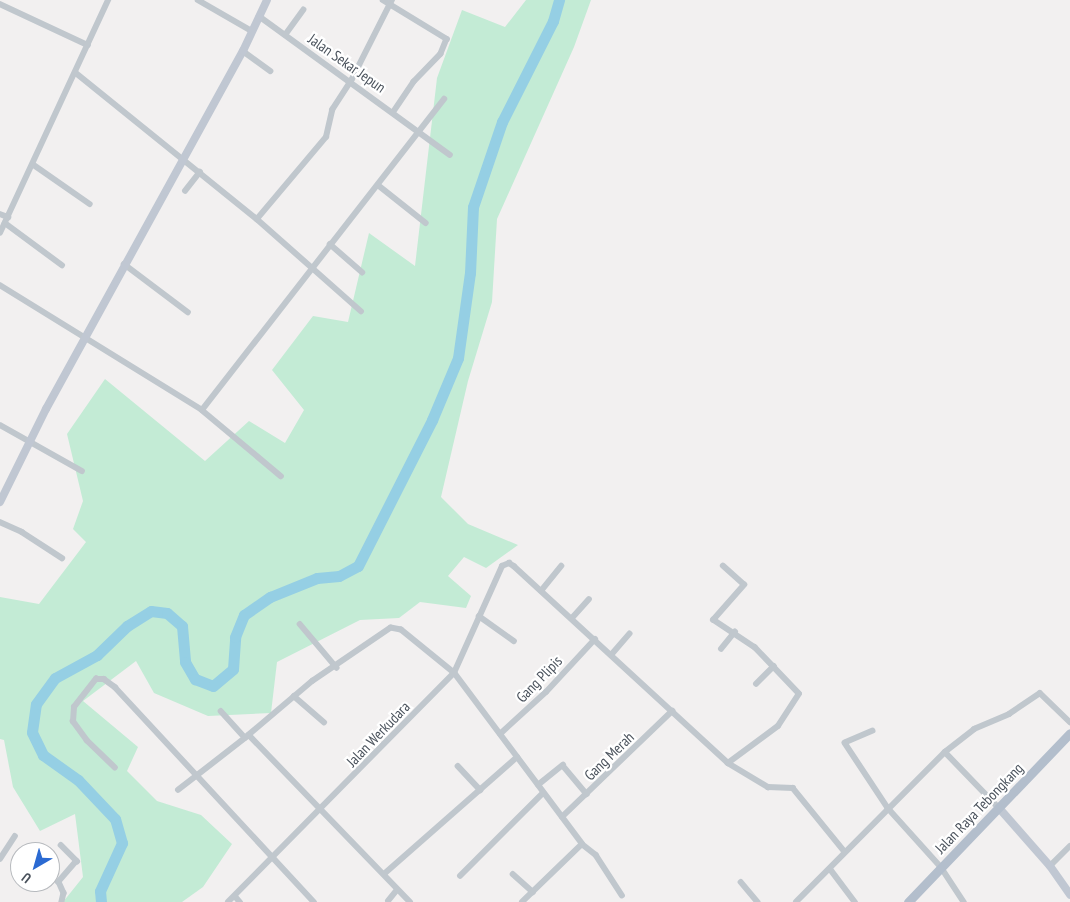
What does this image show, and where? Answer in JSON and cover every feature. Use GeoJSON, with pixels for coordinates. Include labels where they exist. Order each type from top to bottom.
{"type":"FeatureCollection","features":[{"type":"Feature","properties":{"kind":"main road"},"geometry":{"type":"LineString","coordinates":[[0,502],[29,442],[124,264],[243,51],[267,0]]}},
{"type":"Feature","properties":{"kind":"main road","name":"Jalan Raya Tebongkang"},"geometry":{"type":"LineString","coordinates":[[908,902],[1070,733]]}},
{"type":"Feature","properties":{"kind":"main road"},"geometry":{"type":"LineString","coordinates":[[999,808],[1050,866],[1070,895]]}},
{"type":"Feature","properties":{"kind":"street"},"geometry":{"type":"LineString","coordinates":[[0,233],[34,165],[108,0]]}},
{"type":"Feature","properties":{"kind":"street"},"geometry":{"type":"LineString","coordinates":[[198,0],[252,31]]}},
{"type":"Feature","properties":{"kind":"street"},"geometry":{"type":"LineString","coordinates":[[383,0],[390,2],[447,39],[440,54],[414,82],[394,112]]}},
{"type":"Feature","properties":{"kind":"street"},"geometry":{"type":"LineString","coordinates":[[257,219],[326,137],[332,110],[351,81],[390,2]]}},
{"type":"Feature","properties":{"kind":"street"},"geometry":{"type":"LineString","coordinates":[[0,4],[88,45]]}},
{"type":"Feature","properties":{"kind":"street"},"geometry":{"type":"LineString","coordinates":[[286,35],[303,10]]}},
{"type":"Feature","properties":{"kind":"street","name":"Jalan Sekar Jepun"},"geometry":{"type":"LineString","coordinates":[[259,16],[394,112],[450,156]]}},
{"type":"Feature","properties":{"kind":"street"},"geometry":{"type":"LineString","coordinates":[[243,51],[271,71]]}},
{"type":"Feature","properties":{"kind":"street"},"geometry":{"type":"LineString","coordinates":[[76,73],[257,219],[361,310]]}},
{"type":"Feature","properties":{"kind":"street"},"geometry":{"type":"LineString","coordinates":[[202,410],[312,266],[378,185],[444,99]]}},
{"type":"Feature","properties":{"kind":"street"},"geometry":{"type":"LineString","coordinates":[[34,165],[90,204]]}},
{"type":"Feature","properties":{"kind":"street"},"geometry":{"type":"LineString","coordinates":[[185,191],[200,172]]}},
{"type":"Feature","properties":{"kind":"street"},"geometry":{"type":"LineString","coordinates":[[378,185],[426,223]]}},
{"type":"Feature","properties":{"kind":"street"},"geometry":{"type":"LineString","coordinates":[[0,214],[62,265]]}},
{"type":"Feature","properties":{"kind":"street"},"geometry":{"type":"LineString","coordinates":[[330,244],[362,272]]}},
{"type":"Feature","properties":{"kind":"street"},"geometry":{"type":"LineString","coordinates":[[124,264],[188,312]]}},
{"type":"Feature","properties":{"kind":"street"},"geometry":{"type":"LineString","coordinates":[[0,285],[202,410],[281,476]]}},
{"type":"Feature","properties":{"kind":"street"},"geometry":{"type":"LineString","coordinates":[[0,425],[82,471]]}},
{"type":"Feature","properties":{"kind":"street"},"geometry":{"type":"LineString","coordinates":[[0,522],[22,532],[62,558]]}},
{"type":"Feature","properties":{"kind":"street"},"geometry":{"type":"LineString","coordinates":[[454,673],[479,616],[506,563],[572,618],[728,764],[768,787],[793,788],[846,852]]}},
{"type":"Feature","properties":{"kind":"street"},"geometry":{"type":"LineString","coordinates":[[541,591],[561,566]]}},
{"type":"Feature","properties":{"kind":"street"},"geometry":{"type":"LineString","coordinates":[[723,566],[744,586],[713,620],[736,632],[774,666],[798,693],[797,700],[778,726],[728,764]]}},
{"type":"Feature","properties":{"kind":"street"},"geometry":{"type":"LineString","coordinates":[[572,618],[589,598]]}},
{"type":"Feature","properties":{"kind":"street"},"geometry":{"type":"LineString","coordinates":[[479,616],[514,642]]}},
{"type":"Feature","properties":{"kind":"street"},"geometry":{"type":"LineString","coordinates":[[300,624],[336,668]]}},
{"type":"Feature","properties":{"kind":"street"},"geometry":{"type":"LineString","coordinates":[[178,790],[294,696],[392,628],[401,630],[454,673],[582,844],[592,850],[622,895]]}},
{"type":"Feature","properties":{"kind":"street"},"geometry":{"type":"LineString","coordinates":[[721,649],[736,632]]}},
{"type":"Feature","properties":{"kind":"street"},"geometry":{"type":"LineString","coordinates":[[611,655],[629,634]]}},
{"type":"Feature","properties":{"kind":"street","name":"Gang Plipis"},"geometry":{"type":"LineString","coordinates":[[500,734],[546,692],[595,639]]}},
{"type":"Feature","properties":{"kind":"street"},"geometry":{"type":"LineString","coordinates":[[756,684],[774,666]]}},
{"type":"Feature","properties":{"kind":"street","name":"Jalan Werkudara"},"geometry":{"type":"LineString","coordinates":[[228,902],[320,812],[454,673]]}},
{"type":"Feature","properties":{"kind":"street"},"geometry":{"type":"LineString","coordinates":[[115,768],[87,741],[72,722],[74,707],[96,679],[104,679],[115,687],[198,774],[272,860],[314,902]]}},
{"type":"Feature","properties":{"kind":"street"},"geometry":{"type":"LineString","coordinates":[[796,902],[831,870],[888,808],[945,752],[974,729],[1009,714],[1040,694],[1070,722]]}},
{"type":"Feature","properties":{"kind":"street"},"geometry":{"type":"LineString","coordinates":[[294,696],[324,722]]}},
{"type":"Feature","properties":{"kind":"street","name":"Gang Merah"},"geometry":{"type":"LineString","coordinates":[[562,817],[672,711]]}},
{"type":"Feature","properties":{"kind":"street"},"geometry":{"type":"LineString","coordinates":[[222,712],[410,902]]}},
{"type":"Feature","properties":{"kind":"street"},"geometry":{"type":"LineString","coordinates":[[874,731],[844,742],[888,808],[941,867],[964,902]]}},
{"type":"Feature","properties":{"kind":"street"},"geometry":{"type":"LineString","coordinates":[[945,752],[999,808]]}},
{"type":"Feature","properties":{"kind":"street"},"geometry":{"type":"LineString","coordinates":[[384,874],[517,757]]}},
{"type":"Feature","properties":{"kind":"street"},"geometry":{"type":"LineString","coordinates":[[458,766],[480,790]]}},
{"type":"Feature","properties":{"kind":"street"},"geometry":{"type":"LineString","coordinates":[[538,785],[564,767],[587,794]]}},
{"type":"Feature","properties":{"kind":"street"},"geometry":{"type":"LineString","coordinates":[[460,876],[543,793]]}},
{"type":"Feature","properties":{"kind":"street"},"geometry":{"type":"LineString","coordinates":[[0,859],[15,836]]}},
{"type":"Feature","properties":{"kind":"street"},"geometry":{"type":"LineString","coordinates":[[522,902],[582,844]]}},
{"type":"Feature","properties":{"kind":"street"},"geometry":{"type":"LineString","coordinates":[[62,845],[77,861],[59,882],[64,894],[62,902]]}},
{"type":"Feature","properties":{"kind":"street"},"geometry":{"type":"LineString","coordinates":[[1050,866],[1070,846]]}},
{"type":"Feature","properties":{"kind":"street"},"geometry":{"type":"LineString","coordinates":[[831,870],[855,902]]}},
{"type":"Feature","properties":{"kind":"street"},"geometry":{"type":"LineString","coordinates":[[513,874],[533,892]]}},
{"type":"Feature","properties":{"kind":"street"},"geometry":{"type":"LineString","coordinates":[[741,882],[758,902]]}},
{"type":"Feature","properties":{"kind":"street"},"geometry":{"type":"LineString","coordinates":[[388,901],[397,890]]}},
{"type":"Feature","properties":{"kind":"street"},"geometry":{"type":"LineString","coordinates":[[235,896],[240,902]]}},
{"type":"Feature","properties":{"kind":"green space"},"geometry":{"type":"Polygon","coordinates":[[[526,0],[591,0],[574,47],[497,219],[492,302],[468,381],[441,497],[468,524],[518,545],[486,568],[464,557],[448,576],[471,596],[466,608],[420,602],[399,618],[360,620],[277,662],[271,713],[208,716],[154,693],[136,661],[83,701],[138,747],[127,771],[157,801],[201,815],[232,844],[203,887],[182,902],[63,902],[83,877],[75,814],[40,831],[13,787],[4,740],[0,739],[0,597],[39,604],[86,542],[73,529],[83,501],[67,434],[105,379],[205,461],[249,421],[285,443],[304,410],[272,370],[313,316],[348,322],[369,233],[415,266],[437,78],[462,10],[505,27],[526,0]]]}},
{"type":"Feature","properties":{"kind":"waterway"},"geometry":{"type":"LineString","coordinates":[[101,902],[100,891],[122,843],[115,819],[78,780],[43,755],[32,732],[36,704],[55,678],[97,655],[127,626],[151,611],[167,613],[182,626],[185,662],[195,679],[213,686],[233,669],[235,637],[244,615],[270,597],[317,578],[339,576],[358,566],[432,420],[458,358],[470,273],[473,207],[502,122],[553,21],[559,0]]}}]}
